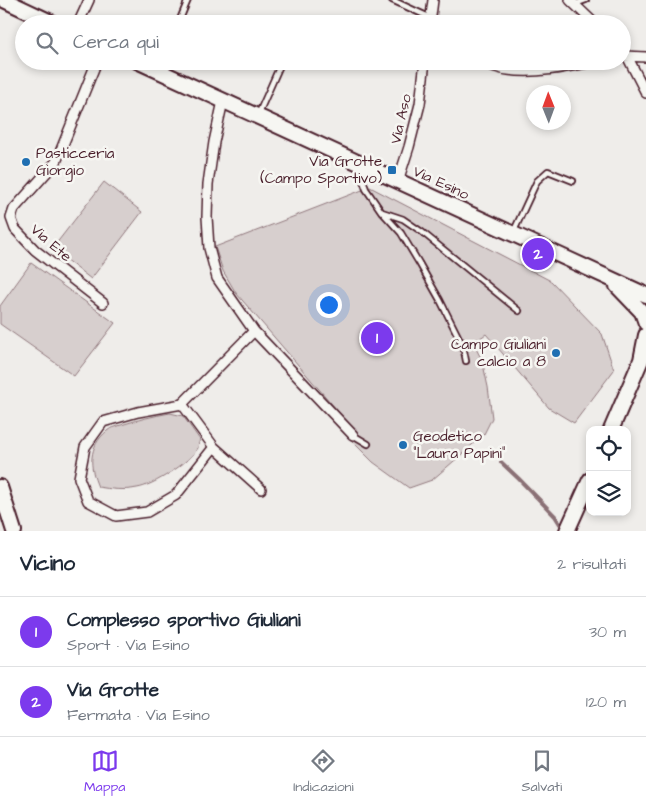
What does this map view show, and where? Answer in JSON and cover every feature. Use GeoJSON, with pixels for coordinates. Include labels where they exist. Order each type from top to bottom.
{"type":"FeatureCollection","features":[{"type":"Feature","properties":{"kind":"street"},"geometry":{"type":"LineString","coordinates":[[4,0],[36,15]]}},
{"type":"Feature","properties":{"kind":"street"},"geometry":{"type":"LineString","coordinates":[[82,15],[89,0]]}},
{"type":"Feature","properties":{"kind":"street"},"geometry":{"type":"LineString","coordinates":[[431,15],[433,0]]}},
{"type":"Feature","properties":{"kind":"street"},"geometry":{"type":"LineString","coordinates":[[572,2],[586,15]]}},
{"type":"Feature","properties":{"kind":"street"},"geometry":{"type":"LineString","coordinates":[[631,55],[646,57]]}},
{"type":"Feature","properties":{"kind":"street"},"geometry":{"type":"LineString","coordinates":[[631,66],[646,93]]}},
{"type":"Feature","properties":{"kind":"street","name":"Via Ete"},"geometry":{"type":"LineString","coordinates":[[93,70],[56,162],[14,209],[11,218],[15,229],[35,250],[103,303]]}},
{"type":"Feature","properties":{"kind":"street","name":"Via Esino"},"geometry":{"type":"LineString","coordinates":[[168,70],[223,101],[646,295]]}},
{"type":"Feature","properties":{"kind":"street","name":"Via Aso"},"geometry":{"type":"LineString","coordinates":[[398,181],[420,104],[424,70]]}},
{"type":"Feature","properties":{"kind":"street"},"geometry":{"type":"LineString","coordinates":[[506,70],[549,70]]}},
{"type":"Feature","properties":{"kind":"street"},"geometry":{"type":"LineString","coordinates":[[223,101],[214,142],[208,184],[207,217],[209,248],[217,278],[254,331],[353,435]]}},
{"type":"Feature","properties":{"kind":"street"},"geometry":{"type":"LineString","coordinates":[[609,278],[642,312],[646,323]]}},
{"type":"Feature","properties":{"kind":"street"},"geometry":{"type":"LineString","coordinates":[[214,447],[176,495],[147,512],[116,516],[88,501],[79,478],[85,447],[104,422],[138,412],[182,404],[254,331]]}},
{"type":"Feature","properties":{"kind":"street"},"geometry":{"type":"LineString","coordinates":[[613,426],[643,356],[646,335]]}},
{"type":"Feature","properties":{"kind":"street"},"geometry":{"type":"LineString","coordinates":[[182,404],[214,447],[261,488]]}},
{"type":"Feature","properties":{"kind":"street"},"geometry":{"type":"LineString","coordinates":[[0,487],[14,531]]}},
{"type":"Feature","properties":{"kind":"street"},"geometry":{"type":"LineString","coordinates":[[567,531],[586,489]]}},
{"type":"Feature","properties":{"kind":"lane"},"geometry":{"type":"LineString","coordinates":[[182,15],[188,0]]}},
{"type":"Feature","properties":{"kind":"lane"},"geometry":{"type":"LineString","coordinates":[[392,0],[419,15]]}},
{"type":"Feature","properties":{"kind":"lane"},"geometry":{"type":"LineString","coordinates":[[572,2],[586,0]]}},
{"type":"Feature","properties":{"kind":"lane"},"geometry":{"type":"LineString","coordinates":[[258,117],[278,70]]}},
{"type":"Feature","properties":{"kind":"lane"},"geometry":{"type":"LineString","coordinates":[[363,165],[361,175],[366,188],[381,211],[402,234],[436,293],[463,346],[466,361]]}},
{"type":"Feature","properties":{"kind":"lane"},"geometry":{"type":"LineString","coordinates":[[513,234],[537,181],[548,171],[573,181]]}},
{"type":"Feature","properties":{"kind":"lane"},"geometry":{"type":"LineString","coordinates":[[381,211],[403,220],[422,232],[519,311]]}},
{"type":"Feature","properties":{"kind":"lane"},"geometry":{"type":"LineString","coordinates":[[353,435],[368,444]]}},
{"type":"Feature","properties":{"kind":"shaded area"},"geometry":{"type":"Polygon","coordinates":[[[104,182],[142,212],[91,279],[52,249],[104,182]]]}},
{"type":"Feature","properties":{"kind":"shaded area"},"geometry":{"type":"Polygon","coordinates":[[[370,187],[551,281],[602,334],[614,370],[574,423],[549,408],[486,334],[473,343],[482,360],[492,418],[484,434],[432,480],[409,488],[373,462],[349,438],[356,432],[236,293],[223,271],[215,247],[370,187]]]}},
{"type":"Feature","properties":{"kind":"shaded area"},"geometry":{"type":"Polygon","coordinates":[[[31,263],[115,323],[74,376],[0,324],[0,306],[31,263]]]}},
{"type":"Feature","properties":{"kind":"shaded area"},"geometry":{"type":"Polygon","coordinates":[[[170,413],[183,416],[200,440],[194,454],[170,473],[144,486],[122,490],[98,487],[93,472],[92,457],[93,450],[101,437],[113,428],[170,413]]]}},
{"type":"Feature","properties":{"kind":"waterway"},"geometry":{"type":"LineString","coordinates":[[501,462],[555,516],[560,524]]}},
{"type":"Feature","properties":{"kind":"place","name":"Pasticceria Giorgio"},"geometry":{"type":"Point","coordinates":[26,162]}},
{"type":"Feature","properties":{"kind":"place","name":"Via Grotte (Campo Sportivo)"},"geometry":{"type":"Point","coordinates":[392,170]}},
{"type":"Feature","properties":{"kind":"place","name":"Via Grotte"},"geometry":{"type":"Point","coordinates":[538,254]}},
{"type":"Feature","properties":{"kind":"place","name":"Complesso sportivo Giuliani"},"geometry":{"type":"Point","coordinates":[377,338]}},
{"type":"Feature","properties":{"kind":"place","name":"Campo Giuliani calcio a 8"},"geometry":{"type":"Point","coordinates":[556,353]}},
{"type":"Feature","properties":{"kind":"place","name":"Geodetico \"Laura Papini\""},"geometry":{"type":"Point","coordinates":[403,445]}}]}
